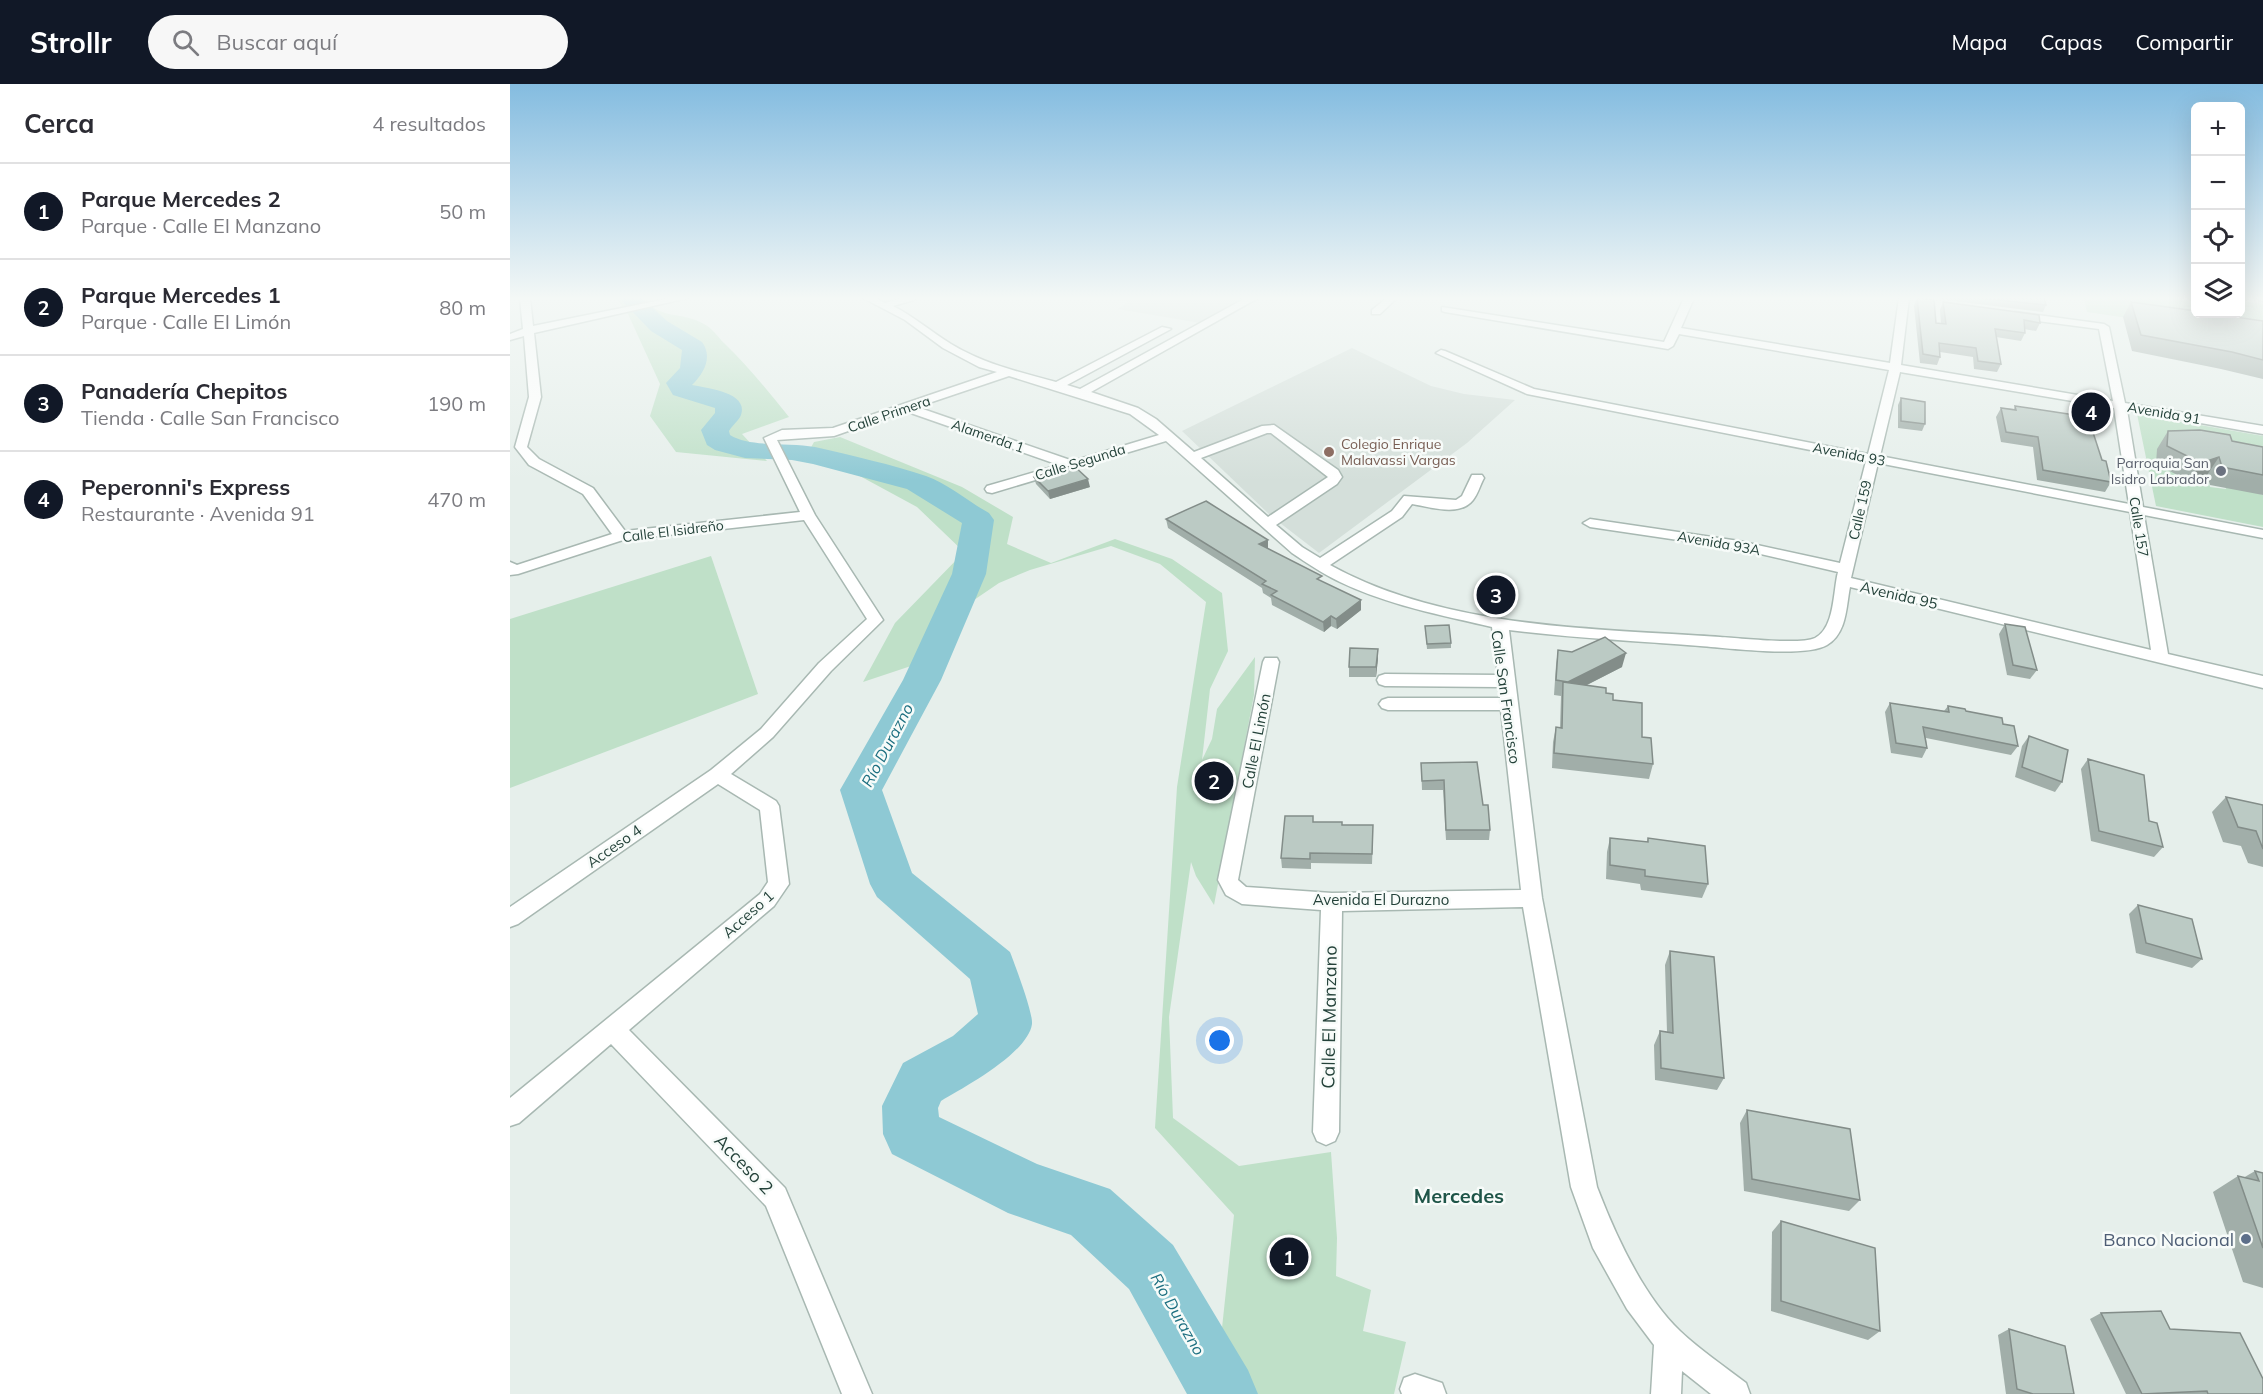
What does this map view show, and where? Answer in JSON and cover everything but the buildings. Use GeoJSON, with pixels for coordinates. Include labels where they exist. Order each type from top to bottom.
{"type":"FeatureCollection","features":[{"type":"Feature","properties":{"kind":"street"},"geometry":{"type":"LineString","coordinates":[[531,359],[536,398],[523,429],[521,447],[534,462],[588,491],[621,536]]}},
{"type":"Feature","properties":{"kind":"street","name":"Calle San Francisco"},"geometry":{"type":"LineString","coordinates":[[970,359],[1134,411],[1152,422],[1297,550],[1345,579],[1402,601],[1500,624],[1532,898],[1584,1187],[1603,1238],[1637,1299],[1669,1341],[1736,1394]]}},
{"type":"Feature","properties":{"kind":"street"},"geometry":{"type":"LineString","coordinates":[[1057,386],[1108,359]]}},
{"type":"Feature","properties":{"kind":"street"},"geometry":{"type":"LineString","coordinates":[[1081,393],[1142,359]]}},
{"type":"Feature","properties":{"kind":"street","name":"Avenida 93"},"geometry":{"type":"LineString","coordinates":[[1456,359],[1531,392],[2263,534]]}},
{"type":"Feature","properties":{"kind":"street","name":"Avenida 91"},"geometry":{"type":"LineString","coordinates":[[1844,359],[2263,430]]}},
{"type":"Feature","properties":{"kind":"street","name":"Calle 159"},"geometry":{"type":"LineString","coordinates":[[1845,575],[1896,359]]}},
{"type":"Feature","properties":{"kind":"street","name":"Calle 157"},"geometry":{"type":"LineString","coordinates":[[2111,359],[2160,657]]}},
{"type":"Feature","properties":{"kind":"street","name":"Calle Primera"},"geometry":{"type":"LineString","coordinates":[[808,515],[770,438],[782,434],[834,432],[1008,372]]}},
{"type":"Feature","properties":{"kind":"street","name":"Alamerda 1"},"geometry":{"type":"LineString","coordinates":[[907,408],[1070,464]]}},
{"type":"Feature","properties":{"kind":"street"},"geometry":{"type":"LineString","coordinates":[[1192,457],[1266,429],[1274,429],[1334,473],[1332,481],[1268,524]]}},
{"type":"Feature","properties":{"kind":"street","name":"Calle Segunda"},"geometry":{"type":"LineString","coordinates":[[992,489],[1167,436]]}},
{"type":"Feature","properties":{"kind":"street"},"geometry":{"type":"LineString","coordinates":[[1409,499],[1448,505],[1459,504],[1467,499],[1476,478]]}},
{"type":"Feature","properties":{"kind":"street"},"geometry":{"type":"LineString","coordinates":[[1320,565],[1397,514],[1409,499],[1426,488]]}},
{"type":"Feature","properties":{"kind":"street"},"geometry":{"type":"LineString","coordinates":[[718,775],[767,733],[825,667],[875,620],[808,515]]}},
{"type":"Feature","properties":{"kind":"street","name":"Calle El Isidreño"},"geometry":{"type":"LineString","coordinates":[[510,566],[513,571],[621,536],[808,515]]}},
{"type":"Feature","properties":{"kind":"street","name":"Avenida 93A"},"geometry":{"type":"LineString","coordinates":[[1590,523],[1739,544],[1845,575]]}},
{"type":"Feature","properties":{"kind":"street","name":"Avenida 95"},"geometry":{"type":"LineString","coordinates":[[1500,624],[1567,632],[1767,645],[1809,645],[1820,642],[1833,629],[1845,575],[2263,682]]}},
{"type":"Feature","properties":{"kind":"street","name":"Calle El Limón"},"geometry":{"type":"LineString","coordinates":[[1233,889],[1228,880],[1271,662]]}},
{"type":"Feature","properties":{"kind":"street"},"geometry":{"type":"LineString","coordinates":[[1385,680],[1506,681]]}},
{"type":"Feature","properties":{"kind":"street"},"geometry":{"type":"LineString","coordinates":[[1388,704],[1508,704]]}},
{"type":"Feature","properties":{"kind":"street","name":"Acceso 4"},"geometry":{"type":"LineString","coordinates":[[510,918],[718,775]]}},
{"type":"Feature","properties":{"kind":"street","name":"Acceso 1"},"geometry":{"type":"LineString","coordinates":[[510,1114],[766,900],[779,885],[769,806],[718,775]]}},
{"type":"Feature","properties":{"kind":"street","name":"Avenida El Durazno"},"geometry":{"type":"LineString","coordinates":[[1233,889],[1242,895],[1332,902],[1532,898]]}},
{"type":"Feature","properties":{"kind":"street","name":"Calle El Manzano"},"geometry":{"type":"LineString","coordinates":[[1326,1132],[1332,902]]}},
{"type":"Feature","properties":{"kind":"street","name":"Acceso 2"},"geometry":{"type":"LineString","coordinates":[[613,1030],[776,1197],[857,1394]]}},
{"type":"Feature","properties":{"kind":"street"},"geometry":{"type":"LineString","coordinates":[[1666,1394],[1669,1341]]}},
{"type":"Feature","properties":{"kind":"shaded area"},"geometry":{"type":"Polygon","coordinates":[[[1133,359],[1152,359],[1094,391],[1082,387],[1133,359]]]}},
{"type":"Feature","properties":{"kind":"shaded area","name":"Colegio Enrique Malavassi Vargas"},"geometry":{"type":"Polygon","coordinates":[[[1329,359],[1375,359],[1431,386],[1464,394],[1515,400],[1467,443],[1319,553],[1271,516],[1182,431],[1329,359]]]}},
{"type":"Feature","properties":{"kind":"green space"},"geometry":{"type":"Polygon","coordinates":[[[649,359],[739,359],[789,417],[742,434],[767,461],[676,452],[650,416],[660,384],[649,359]]]}},
{"type":"Feature","properties":{"kind":"green space"},"geometry":{"type":"Polygon","coordinates":[[[2137,414],[2263,436],[2263,463],[2220,459],[2189,481],[2200,477],[2208,479],[2210,487],[2226,489],[2224,482],[2263,495],[2263,527],[2156,506],[2137,414]]]}},
{"type":"Feature","properties":{"kind":"green space"},"geometry":{"type":"Polygon","coordinates":[[[840,437],[962,487],[1013,517],[1007,544],[1051,563],[1115,539],[1172,559],[1222,593],[1228,651],[1210,689],[1202,760],[1212,739],[1217,709],[1255,657],[1254,695],[1214,905],[1196,876],[1191,862],[1169,1017],[1173,1118],[1239,1166],[1331,1152],[1337,1238],[1336,1276],[1371,1290],[1363,1331],[1406,1342],[1394,1394],[1215,1394],[1234,1215],[1155,1128],[1177,787],[1206,602],[1160,564],[1111,546],[1030,570],[999,583],[974,600],[950,653],[863,682],[895,623],[964,552],[917,507],[858,475],[804,460],[814,442],[840,437]]]}},
{"type":"Feature","properties":{"kind":"green space"},"geometry":{"type":"Polygon","coordinates":[[[711,556],[758,694],[510,788],[510,619],[711,556]]]}},
{"type":"Feature","properties":{"kind":"waterway","name":"Río Durazno"},"geometry":{"type":"LineString","coordinates":[[694,359],[688,375],[679,383],[682,390],[720,399],[728,405],[728,414],[715,430],[717,439],[725,444],[745,450],[792,452],[815,456],[917,483],[978,520],[969,574],[922,680],[861,790],[893,884],[992,968],[1006,1023],[972,1054],[922,1082],[910,1106],[912,1134],[1029,1192],[1089,1210],[1151,1267],[1224,1394]]}},
{"type":"Feature","properties":{"kind":"place","name":"Peperonni's Express"},"geometry":{"type":"Point","coordinates":[2091,412]}},
{"type":"Feature","properties":{"kind":"place","name":"Colegio Enrique Malavassi Vargas"},"geometry":{"type":"Point","coordinates":[1329,452]}},
{"type":"Feature","properties":{"kind":"place","name":"Parroquia San Isidro Labrador"},"geometry":{"type":"Point","coordinates":[2221,471]}},
{"type":"Feature","properties":{"kind":"place","name":"Panadería Chepitos"},"geometry":{"type":"Point","coordinates":[1496,595]}},
{"type":"Feature","properties":{"kind":"place","name":"Parque Mercedes 1"},"geometry":{"type":"Point","coordinates":[1214,781]}},
{"type":"Feature","properties":{"kind":"place","name":"Banco Nacional"},"geometry":{"type":"Point","coordinates":[2246,1239]}},
{"type":"Feature","properties":{"kind":"place","name":"Parque Mercedes 2"},"geometry":{"type":"Point","coordinates":[1289,1257]}},
{"type":"Feature","properties":{"kind":"district","name":"Mercedes"},"geometry":{"type":"Point","coordinates":[1459,1195]}}]}
